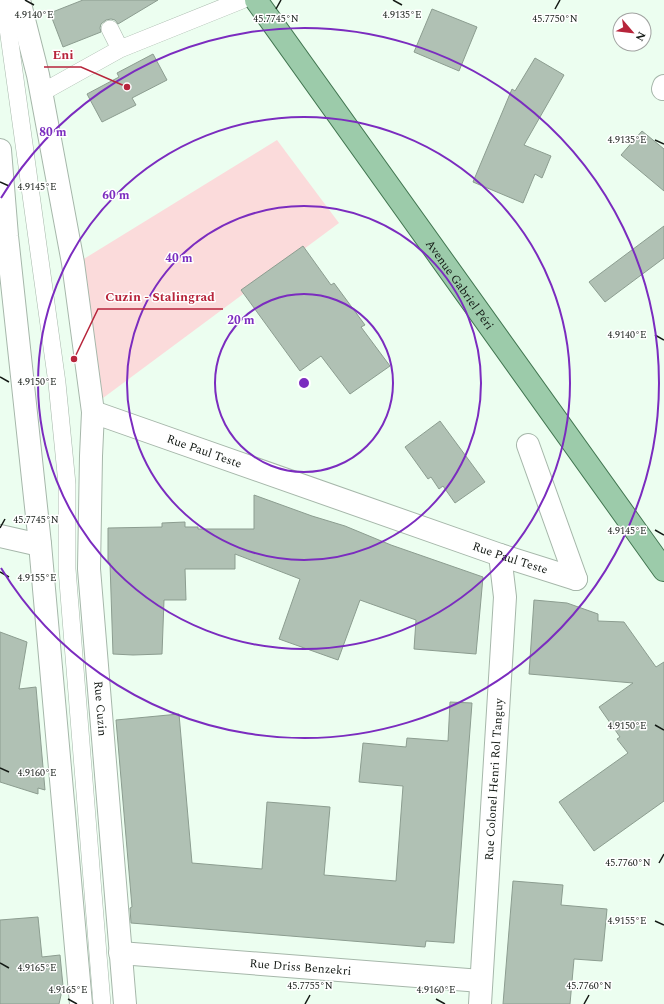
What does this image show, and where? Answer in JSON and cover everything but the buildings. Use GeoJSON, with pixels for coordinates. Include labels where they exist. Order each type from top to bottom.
{"type":"FeatureCollection","features":[{"type":"Feature","properties":{"kind":"main road","name":"Avenue Gabriel Péri"},"geometry":{"type":"LineString","coordinates":[[256,0],[664,570]]}},
{"type":"Feature","properties":{"kind":"street"},"geometry":{"type":"LineString","coordinates":[[20,0],[38,75],[73,263],[93,412]]}},
{"type":"Feature","properties":{"kind":"street"},"geometry":{"type":"LineString","coordinates":[[0,150],[4,236],[40,544],[81,1004]]}},
{"type":"Feature","properties":{"kind":"street","name":"Rue Paul Teste"},"geometry":{"type":"LineString","coordinates":[[93,412],[500,554],[576,579],[528,445]]}},
{"type":"Feature","properties":{"kind":"street","name":"Rue Cuzin"},"geometry":{"type":"LineString","coordinates":[[93,412],[89,569],[125,1004]]}},
{"type":"Feature","properties":{"kind":"street"},"geometry":{"type":"LineString","coordinates":[[0,536],[40,544]]}},
{"type":"Feature","properties":{"kind":"street","name":"Rue Colonel Henri Rol Tanguy"},"geometry":{"type":"LineString","coordinates":[[480,1004],[505,597],[500,554]]}},
{"type":"Feature","properties":{"kind":"street","name":"Rue Driss Benzekri"},"geometry":{"type":"LineString","coordinates":[[120,954],[481,981]]}},
{"type":"Feature","properties":{"kind":"lane"},"geometry":{"type":"LineString","coordinates":[[1,0],[7,21],[57,383],[64,449],[67,484],[67,569],[102,1004]]}},
{"type":"Feature","properties":{"kind":"lane"},"geometry":{"type":"LineString","coordinates":[[41,93],[120,49],[242,0]]}},
{"type":"Feature","properties":{"kind":"lane"},"geometry":{"type":"LineString","coordinates":[[110,29],[120,49]]}},
{"type":"Feature","properties":{"kind":"shaded area"},"geometry":{"type":"Polygon","coordinates":[[[277,140],[339,223],[99,401],[74,265],[277,140]]]}},
{"type":"Feature","properties":{"kind":"place","name":"Eni"},"geometry":{"type":"Point","coordinates":[127,87]}},
{"type":"Feature","properties":{"kind":"place","name":"Cuzin - Stalingrad"},"geometry":{"type":"Point","coordinates":[74,359]}}]}
